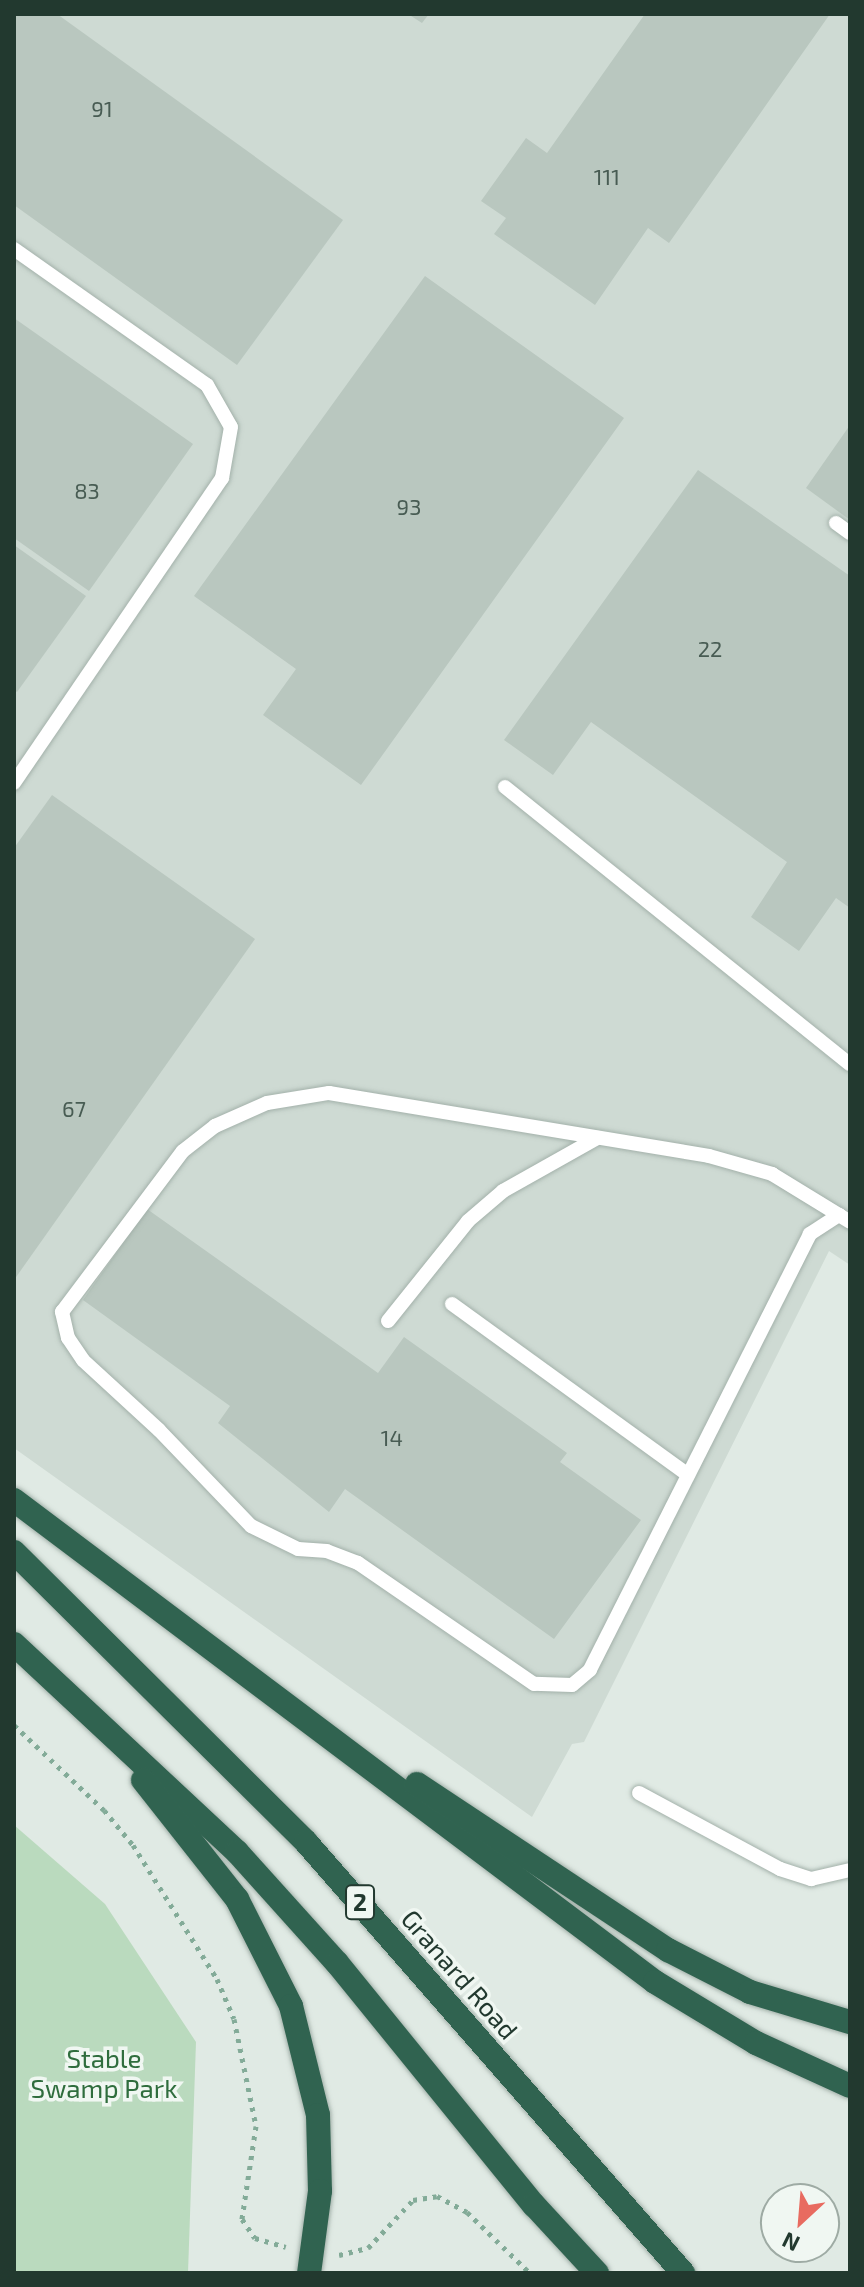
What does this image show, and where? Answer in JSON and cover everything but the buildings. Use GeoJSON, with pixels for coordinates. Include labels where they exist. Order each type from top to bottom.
{"type":"FeatureCollection","features":[{"type":"Feature","properties":{"kind":"highway"},"geometry":{"type":"LineString","coordinates":[[14,1500],[655,1982],[756,2043],[850,2086]]}},
{"type":"Feature","properties":{"kind":"highway","name":"Granard Road"},"geometry":{"type":"LineString","coordinates":[[14,1552],[306,1842],[683,2273]]}},
{"type":"Feature","properties":{"kind":"highway"},"geometry":{"type":"LineString","coordinates":[[124,1583],[628,1927],[750,1992],[850,2022]]}},
{"type":"Feature","properties":{"kind":"highway","name":"2"},"geometry":{"type":"LineString","coordinates":[[14,1644],[237,1852],[307,1929],[534,2205],[597,2273]]}},
{"type":"Feature","properties":{"kind":"highway"},"geometry":{"type":"LineString","coordinates":[[71,1695],[237,1899],[291,2006],[318,2115],[320,2191],[309,2273]]}},
{"type":"Feature","properties":{"kind":"lane"},"geometry":{"type":"LineString","coordinates":[[14,249],[207,385],[231,427],[222,478],[14,783]]}},
{"type":"Feature","properties":{"kind":"lane"},"geometry":{"type":"LineString","coordinates":[[836,523],[850,533]]}},
{"type":"Feature","properties":{"kind":"lane"},"geometry":{"type":"LineString","coordinates":[[505,787],[850,1064]]}},
{"type":"Feature","properties":{"kind":"lane"},"geometry":{"type":"LineString","coordinates":[[329,1093],[709,1156],[772,1174],[845,1219],[810,1234],[590,1670],[572,1685],[534,1684],[358,1563],[327,1551],[298,1549],[251,1526],[180,1450],[83,1360],[68,1338],[62,1312],[183,1151],[215,1126],[267,1103],[329,1093]]}},
{"type":"Feature","properties":{"kind":"lane"},"geometry":{"type":"LineString","coordinates":[[388,1321],[468,1221],[503,1191],[598,1138]]}},
{"type":"Feature","properties":{"kind":"lane"},"geometry":{"type":"LineString","coordinates":[[452,1304],[688,1475]]}},
{"type":"Feature","properties":{"kind":"lane"},"geometry":{"type":"LineString","coordinates":[[639,1793],[780,1869],[811,1879],[850,1870]]}},
{"type":"Feature","properties":{"kind":"path"},"geometry":{"type":"LineString","coordinates":[[14,1725],[104,1810],[133,1845],[217,1979],[234,2019],[256,2126],[242,2219],[255,2238],[292,2248]]}},
{"type":"Feature","properties":{"kind":"path"},"geometry":{"type":"LineString","coordinates":[[327,2255],[368,2248],[402,2207],[437,2196],[467,2212],[530,2273]]}},
{"type":"Feature","properties":{"kind":"shaded area"},"geometry":{"type":"Polygon","coordinates":[[[14,14],[850,14],[850,1265],[829,1251],[584,1742],[572,1744],[532,1817],[14,1448],[14,14]]]}},
{"type":"Feature","properties":{"kind":"green space","name":"Stable Swamp Park"},"geometry":{"type":"Polygon","coordinates":[[[14,1825],[105,1904],[196,2042],[188,2273],[14,2273],[14,1825]]]}}]}
